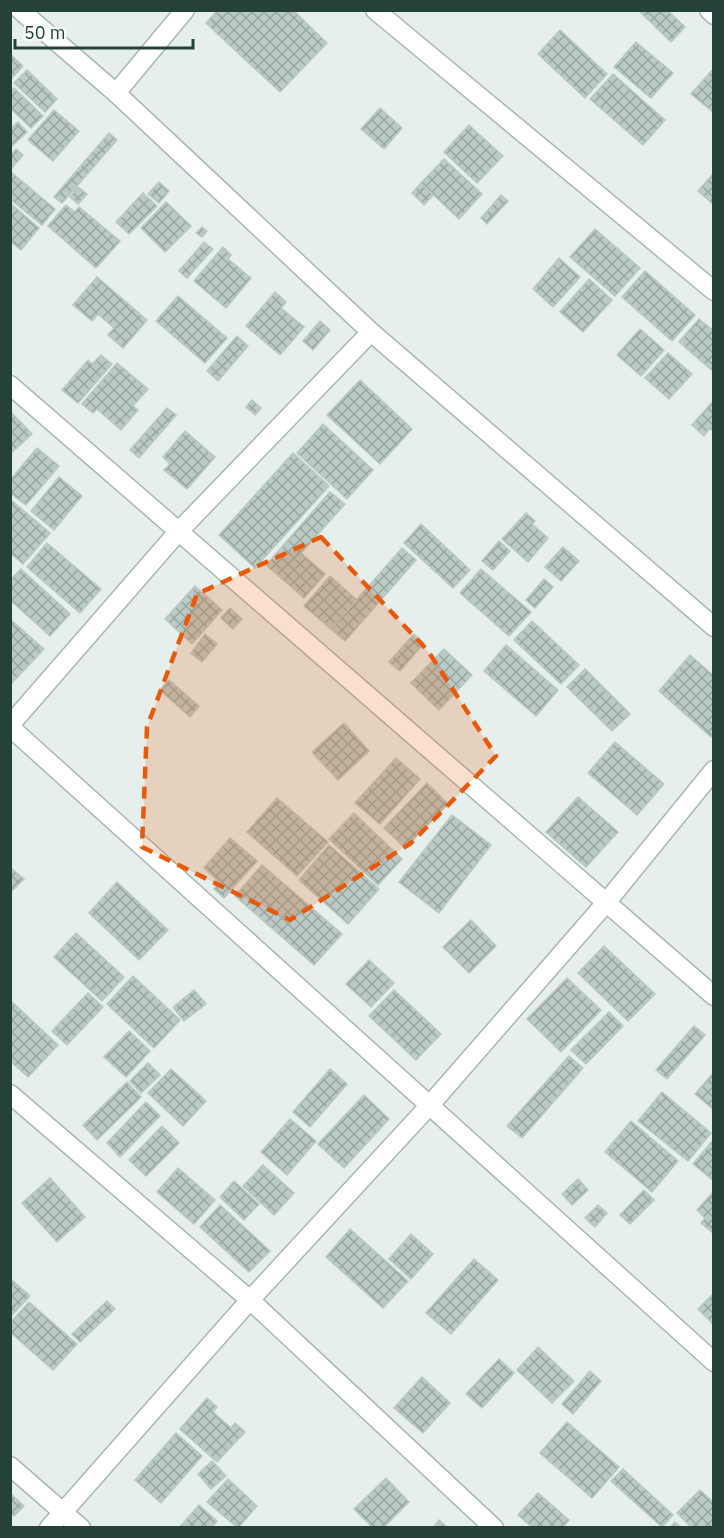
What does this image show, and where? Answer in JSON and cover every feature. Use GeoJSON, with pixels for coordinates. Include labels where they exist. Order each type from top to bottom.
{"type":"FeatureCollection","features":[{"type":"Feature","properties":{"kind":"street"},"geometry":{"type":"LineString","coordinates":[[20,10],[116,93],[371,332],[714,627]]}},
{"type":"Feature","properties":{"kind":"street"},"geometry":{"type":"LineString","coordinates":[[116,93],[184,10]]}},
{"type":"Feature","properties":{"kind":"street"},"geometry":{"type":"LineString","coordinates":[[375,10],[714,291]]}},
{"type":"Feature","properties":{"kind":"street"},"geometry":{"type":"LineString","coordinates":[[709,10],[714,15]]}},
{"type":"Feature","properties":{"kind":"street"},"geometry":{"type":"LineString","coordinates":[[371,332],[178,532],[10,726],[714,1362]]}},
{"type":"Feature","properties":{"kind":"street"},"geometry":{"type":"LineString","coordinates":[[10,385],[605,904],[714,996]]}},
{"type":"Feature","properties":{"kind":"street"},"geometry":{"type":"LineString","coordinates":[[49,1527],[250,1300],[429,1106],[605,904],[714,770]]}},
{"type":"Feature","properties":{"kind":"street"},"geometry":{"type":"LineString","coordinates":[[10,1094],[250,1300],[494,1527]]}},
{"type":"Feature","properties":{"kind":"street"},"geometry":{"type":"LineString","coordinates":[[10,1466],[81,1527]]}},
{"type":"Feature","properties":{"kind":"highlighted area"},"geometry":{"type":"Polygon","coordinates":[[[321,537],[428,651],[496,756],[411,843],[290,920],[142,847],[147,727],[197,594],[321,537]]]}},
{"type":"Feature","properties":{"kind":"building"},"geometry":{"type":"Polygon","coordinates":[[[218,10],[293,10],[327,43],[280,92],[206,23],[218,10]]]}},
{"type":"Feature","properties":{"kind":"building"},"geometry":{"type":"Polygon","coordinates":[[[638,10],[667,10],[685,27],[671,42],[638,10]]]}},
{"type":"Feature","properties":{"kind":"building"},"geometry":{"type":"Polygon","coordinates":[[[560,30],[607,74],[585,98],[538,54],[560,30]]]}},
{"type":"Feature","properties":{"kind":"building"},"geometry":{"type":"Polygon","coordinates":[[[636,42],[673,73],[651,98],[614,67],[636,42]]]}},
{"type":"Feature","properties":{"kind":"building"},"geometry":{"type":"Polygon","coordinates":[[[10,54],[23,66],[10,80],[10,54]]]}},
{"type":"Feature","properties":{"kind":"building"},"geometry":{"type":"Polygon","coordinates":[[[714,68],[714,113],[691,94],[714,68]]]}},
{"type":"Feature","properties":{"kind":"building"},"geometry":{"type":"Polygon","coordinates":[[[27,70],[57,99],[45,112],[14,83],[27,70]]]}},
{"type":"Feature","properties":{"kind":"building"},"geometry":{"type":"Polygon","coordinates":[[[613,74],[665,120],[643,145],[590,99],[613,74]]]}},
{"type":"Feature","properties":{"kind":"building"},"geometry":{"type":"Polygon","coordinates":[[[14,88],[43,116],[31,128],[10,108],[10,92],[14,88]]]}},
{"type":"Feature","properties":{"kind":"building"},"geometry":{"type":"Polygon","coordinates":[[[380,108],[402,128],[384,149],[361,129],[380,108]]]}},
{"type":"Feature","properties":{"kind":"building"},"geometry":{"type":"Polygon","coordinates":[[[54,110],[79,131],[53,161],[28,140],[54,110]]]}},
{"type":"Feature","properties":{"kind":"building"},"geometry":{"type":"Polygon","coordinates":[[[18,122],[27,132],[11,147],[10,129],[18,122]]]}},
{"type":"Feature","properties":{"kind":"building"},"geometry":{"type":"Polygon","coordinates":[[[469,125],[503,156],[477,183],[444,152],[469,125]]]}},
{"type":"Feature","properties":{"kind":"building"},"geometry":{"type":"Polygon","coordinates":[[[109,133],[117,140],[62,203],[54,197],[109,133]]]}},
{"type":"Feature","properties":{"kind":"building"},"geometry":{"type":"Polygon","coordinates":[[[16,149],[23,155],[10,170],[10,156],[16,149]]]}},
{"type":"Feature","properties":{"kind":"building"},"geometry":{"type":"Polygon","coordinates":[[[444,159],[482,194],[459,219],[421,183],[444,159]]]}},
{"type":"Feature","properties":{"kind":"building"},"geometry":{"type":"Polygon","coordinates":[[[10,171],[55,209],[42,225],[10,199],[10,171]]]}},
{"type":"Feature","properties":{"kind":"building"},"geometry":{"type":"Polygon","coordinates":[[[714,173],[714,205],[698,191],[714,173]]]}},
{"type":"Feature","properties":{"kind":"building"},"geometry":{"type":"Polygon","coordinates":[[[159,182],[169,191],[159,203],[148,194],[159,182]]]}},
{"type":"Feature","properties":{"kind":"building"},"geometry":{"type":"Polygon","coordinates":[[[421,183],[433,195],[424,205],[412,193],[421,183]]]}},
{"type":"Feature","properties":{"kind":"building"},"geometry":{"type":"Polygon","coordinates":[[[78,187],[87,194],[78,204],[70,197],[78,187]]]}},
{"type":"Feature","properties":{"kind":"building"},"geometry":{"type":"Polygon","coordinates":[[[143,193],[157,206],[129,234],[116,222],[143,193]]]}},
{"type":"Feature","properties":{"kind":"building"},"geometry":{"type":"Polygon","coordinates":[[[501,195],[508,201],[487,224],[481,218],[501,195]]]}},
{"type":"Feature","properties":{"kind":"building"},"geometry":{"type":"Polygon","coordinates":[[[166,202],[191,226],[165,252],[141,228],[166,202]]]}},
{"type":"Feature","properties":{"kind":"building"},"geometry":{"type":"Polygon","coordinates":[[[10,203],[39,228],[21,250],[10,241],[10,203]]]}},
{"type":"Feature","properties":{"kind":"building"},"geometry":{"type":"Polygon","coordinates":[[[66,205],[75,212],[79,207],[120,241],[96,268],[48,226],[66,205]]]}},
{"type":"Feature","properties":{"kind":"building"},"geometry":{"type":"Polygon","coordinates":[[[202,227],[207,231],[202,237],[196,233],[202,227]]]}},
{"type":"Feature","properties":{"kind":"building"},"geometry":{"type":"Polygon","coordinates":[[[595,229],[640,268],[615,296],[570,257],[595,229]]]}},
{"type":"Feature","properties":{"kind":"building"},"geometry":{"type":"Polygon","coordinates":[[[204,242],[213,249],[187,278],[179,271],[204,242]]]}},
{"type":"Feature","properties":{"kind":"building"},"geometry":{"type":"Polygon","coordinates":[[[223,247],[231,255],[228,259],[251,278],[226,308],[194,281],[223,247]]]}},
{"type":"Feature","properties":{"kind":"building"},"geometry":{"type":"Polygon","coordinates":[[[559,258],[580,277],[553,307],[533,289],[559,258]]]}},
{"type":"Feature","properties":{"kind":"building"},"geometry":{"type":"Polygon","coordinates":[[[645,271],[695,315],[672,341],[622,297],[645,271]]]}},
{"type":"Feature","properties":{"kind":"building"},"geometry":{"type":"Polygon","coordinates":[[[97,277],[147,320],[123,348],[108,335],[114,328],[98,314],[92,321],[73,305],[97,277]]]}},
{"type":"Feature","properties":{"kind":"building"},"geometry":{"type":"Polygon","coordinates":[[[589,279],[612,300],[583,332],[560,312],[589,279]]]}},
{"type":"Feature","properties":{"kind":"building"},"geometry":{"type":"Polygon","coordinates":[[[275,292],[286,302],[281,308],[304,327],[280,355],[246,326],[275,292]]]}},
{"type":"Feature","properties":{"kind":"building"},"geometry":{"type":"Polygon","coordinates":[[[178,296],[227,338],[205,363],[156,321],[178,296]]]}},
{"type":"Feature","properties":{"kind":"building"},"geometry":{"type":"Polygon","coordinates":[[[699,319],[714,331],[714,372],[679,342],[699,319]]]}},
{"type":"Feature","properties":{"kind":"building"},"geometry":{"type":"Polygon","coordinates":[[[320,321],[330,330],[313,350],[303,341],[320,321]]]}},
{"type":"Feature","properties":{"kind":"building"},"geometry":{"type":"Polygon","coordinates":[[[640,329],[664,350],[641,376],[617,355],[640,329]]]}},
{"type":"Feature","properties":{"kind":"building"},"geometry":{"type":"Polygon","coordinates":[[[237,336],[248,346],[218,381],[207,371],[237,336]]]}},
{"type":"Feature","properties":{"kind":"building"},"geometry":{"type":"Polygon","coordinates":[[[668,353],[692,374],[669,399],[645,378],[668,353]]]}},
{"type":"Feature","properties":{"kind":"building"},"geometry":{"type":"Polygon","coordinates":[[[101,355],[112,364],[78,403],[62,390],[88,360],[92,364],[101,355]]]}},
{"type":"Feature","properties":{"kind":"building"},"geometry":{"type":"Polygon","coordinates":[[[117,363],[148,389],[133,406],[138,410],[121,430],[97,409],[93,413],[82,404],[117,363]]]}},
{"type":"Feature","properties":{"kind":"building"},"geometry":{"type":"Polygon","coordinates":[[[360,380],[412,429],[380,464],[327,415],[360,380]]]}},
{"type":"Feature","properties":{"kind":"building"},"geometry":{"type":"Polygon","coordinates":[[[252,400],[261,408],[255,415],[246,407],[252,400]]]}},
{"type":"Feature","properties":{"kind":"building"},"geometry":{"type":"Polygon","coordinates":[[[714,400],[714,432],[710,428],[704,436],[692,425],[714,400]]]}},
{"type":"Feature","properties":{"kind":"building"},"geometry":{"type":"Polygon","coordinates":[[[167,408],[176,415],[139,458],[130,450],[167,408]]]}},
{"type":"Feature","properties":{"kind":"building"},"geometry":{"type":"Polygon","coordinates":[[[10,411],[32,434],[10,454],[10,411]]]}},
{"type":"Feature","properties":{"kind":"building"},"geometry":{"type":"Polygon","coordinates":[[[323,424],[373,470],[347,499],[297,453],[323,424]]]}},
{"type":"Feature","properties":{"kind":"building"},"geometry":{"type":"Polygon","coordinates":[[[185,431],[215,457],[187,489],[164,470],[170,464],[163,457],[185,431]]]}},
{"type":"Feature","properties":{"kind":"building"},"geometry":{"type":"Polygon","coordinates":[[[37,448],[59,466],[26,505],[10,493],[10,480],[37,448]]]}},
{"type":"Feature","properties":{"kind":"building"},"geometry":{"type":"Polygon","coordinates":[[[293,453],[329,486],[255,568],[219,535],[293,453]]]}},
{"type":"Feature","properties":{"kind":"building"},"geometry":{"type":"Polygon","coordinates":[[[59,477],[82,496],[54,530],[31,511],[59,477]]]}},
{"type":"Feature","properties":{"kind":"building"},"geometry":{"type":"Polygon","coordinates":[[[330,492],[345,504],[301,553],[325,574],[304,598],[266,565],[330,492]]]}},
{"type":"Feature","properties":{"kind":"building"},"geometry":{"type":"Polygon","coordinates":[[[10,499],[50,533],[23,564],[10,553],[10,499]]]}},
{"type":"Feature","properties":{"kind":"building"},"geometry":{"type":"Polygon","coordinates":[[[526,513],[535,521],[532,524],[548,538],[528,562],[502,539],[526,513]]]}},
{"type":"Feature","properties":{"kind":"building"},"geometry":{"type":"Polygon","coordinates":[[[421,524],[470,570],[453,588],[404,543],[421,524]]]}},
{"type":"Feature","properties":{"kind":"building"},"geometry":{"type":"Polygon","coordinates":[[[499,541],[510,551],[493,570],[482,561],[499,541]]]}},
{"type":"Feature","properties":{"kind":"building"},"geometry":{"type":"Polygon","coordinates":[[[47,543],[101,589],[80,613],[27,567],[47,543]]]}},
{"type":"Feature","properties":{"kind":"building"},"geometry":{"type":"Polygon","coordinates":[[[563,547],[579,561],[561,581],[545,567],[563,547]]]}},
{"type":"Feature","properties":{"kind":"building"},"geometry":{"type":"Polygon","coordinates":[[[402,548],[416,560],[345,641],[331,629],[402,548]]]}},
{"type":"Feature","properties":{"kind":"building"},"geometry":{"type":"Polygon","coordinates":[[[21,569],[70,614],[50,636],[10,600],[10,580],[21,569]]]}},
{"type":"Feature","properties":{"kind":"building"},"geometry":{"type":"Polygon","coordinates":[[[481,569],[531,612],[509,636],[460,593],[481,569]]]}},
{"type":"Feature","properties":{"kind":"building"},"geometry":{"type":"Polygon","coordinates":[[[330,576],[357,600],[331,629],[304,606],[330,576]]]}},
{"type":"Feature","properties":{"kind":"building"},"geometry":{"type":"Polygon","coordinates":[[[544,579],[553,587],[535,608],[526,600],[544,579]]]}},
{"type":"Feature","properties":{"kind":"building"},"geometry":{"type":"Polygon","coordinates":[[[195,586],[222,610],[192,644],[165,619],[195,586]]]}},
{"type":"Feature","properties":{"kind":"building"},"geometry":{"type":"Polygon","coordinates":[[[230,608],[242,619],[233,629],[221,618],[230,608]]]}},
{"type":"Feature","properties":{"kind":"building"},"geometry":{"type":"Polygon","coordinates":[[[10,619],[44,649],[10,685],[10,619]]]}},
{"type":"Feature","properties":{"kind":"building"},"geometry":{"type":"Polygon","coordinates":[[[532,621],[579,665],[561,684],[514,640],[532,621]]]}},
{"type":"Feature","properties":{"kind":"building"},"geometry":{"type":"Polygon","coordinates":[[[205,634],[217,644],[202,662],[191,653],[205,634]]]}},
{"type":"Feature","properties":{"kind":"building"},"geometry":{"type":"Polygon","coordinates":[[[414,634],[424,643],[400,671],[389,662],[414,634]]]}},
{"type":"Feature","properties":{"kind":"building"},"geometry":{"type":"Polygon","coordinates":[[[506,645],[558,690],[536,716],[484,671],[506,645]]]}},
{"type":"Feature","properties":{"kind":"building"},"geometry":{"type":"Polygon","coordinates":[[[444,649],[472,675],[439,710],[411,683],[444,649]]]}},
{"type":"Feature","properties":{"kind":"building"},"geometry":{"type":"Polygon","coordinates":[[[690,655],[714,676],[714,734],[711,737],[659,691],[690,655]]]}},
{"type":"Feature","properties":{"kind":"building"},"geometry":{"type":"Polygon","coordinates":[[[585,669],[630,714],[612,731],[567,687],[585,669]]]}},
{"type":"Feature","properties":{"kind":"building"},"geometry":{"type":"Polygon","coordinates":[[[169,680],[199,706],[190,717],[160,690],[169,680]]]}},
{"type":"Feature","properties":{"kind":"building"},"geometry":{"type":"Polygon","coordinates":[[[344,723],[369,751],[338,780],[312,752],[344,723]]]}},
{"type":"Feature","properties":{"kind":"building"},"geometry":{"type":"Polygon","coordinates":[[[615,742],[664,784],[637,815],[588,773],[615,742]]]}},
{"type":"Feature","properties":{"kind":"building"},"geometry":{"type":"Polygon","coordinates":[[[396,758],[420,779],[380,824],[355,803],[396,758]]]}},
{"type":"Feature","properties":{"kind":"building"},"geometry":{"type":"Polygon","coordinates":[[[427,783],[448,804],[405,848],[384,828],[427,783]]]}},
{"type":"Feature","properties":{"kind":"building"},"geometry":{"type":"Polygon","coordinates":[[[578,797],[618,832],[586,867],[546,832],[578,797]]]}},
{"type":"Feature","properties":{"kind":"building"},"geometry":{"type":"Polygon","coordinates":[[[277,798],[328,842],[297,876],[247,832],[277,798]]]}},
{"type":"Feature","properties":{"kind":"building"},"geometry":{"type":"Polygon","coordinates":[[[354,813],[402,859],[378,885],[329,839],[354,813]]]}},
{"type":"Feature","properties":{"kind":"building"},"geometry":{"type":"Polygon","coordinates":[[[452,815],[491,845],[439,913],[399,882],[452,815]]]}},
{"type":"Feature","properties":{"kind":"building"},"geometry":{"type":"Polygon","coordinates":[[[230,838],[257,861],[224,898],[214,889],[219,882],[204,868],[230,838]]]}},
{"type":"Feature","properties":{"kind":"building"},"geometry":{"type":"Polygon","coordinates":[[[329,845],[379,889],[348,924],[299,880],[329,845]]]}},
{"type":"Feature","properties":{"kind":"building"},"geometry":{"type":"Polygon","coordinates":[[[262,865],[342,934],[314,965],[235,896],[262,865]]]}},
{"type":"Feature","properties":{"kind":"building"},"geometry":{"type":"Polygon","coordinates":[[[10,867],[24,879],[10,893],[10,867]]]}},
{"type":"Feature","properties":{"kind":"building"},"geometry":{"type":"Polygon","coordinates":[[[117,882],[168,930],[139,960],[89,913],[117,882]]]}},
{"type":"Feature","properties":{"kind":"building"},"geometry":{"type":"Polygon","coordinates":[[[471,920],[496,946],[469,973],[443,947],[471,920]]]}},
{"type":"Feature","properties":{"kind":"building"},"geometry":{"type":"Polygon","coordinates":[[[76,933],[124,977],[102,1001],[54,957],[76,933]]]}},
{"type":"Feature","properties":{"kind":"building"},"geometry":{"type":"Polygon","coordinates":[[[604,946],[655,994],[628,1021],[578,973],[604,946]]]}},
{"type":"Feature","properties":{"kind":"building"},"geometry":{"type":"Polygon","coordinates":[[[369,960],[394,983],[371,1007],[346,984],[369,960]]]}},
{"type":"Feature","properties":{"kind":"building"},"geometry":{"type":"Polygon","coordinates":[[[133,976],[180,1020],[154,1048],[107,1004],[133,976]]]}},
{"type":"Feature","properties":{"kind":"building"},"geometry":{"type":"Polygon","coordinates":[[[567,978],[601,1010],[561,1052],[527,1019],[567,978]]]}},
{"type":"Feature","properties":{"kind":"building"},"geometry":{"type":"Polygon","coordinates":[[[194,990],[206,1004],[184,1021],[173,1007],[194,990]]]}},
{"type":"Feature","properties":{"kind":"building"},"geometry":{"type":"Polygon","coordinates":[[[394,990],[441,1034],[416,1060],[369,1016],[394,990]]]}},
{"type":"Feature","properties":{"kind":"building"},"geometry":{"type":"Polygon","coordinates":[[[88,993],[103,1007],[67,1045],[52,1031],[88,993]]]}},
{"type":"Feature","properties":{"kind":"building"},"geometry":{"type":"Polygon","coordinates":[[[11,1001],[58,1045],[28,1077],[10,1061],[11,1001]]]}},
{"type":"Feature","properties":{"kind":"building"},"geometry":{"type":"Polygon","coordinates":[[[609,1012],[623,1026],[586,1064],[571,1050],[609,1012]]]}},
{"type":"Feature","properties":{"kind":"building"},"geometry":{"type":"Polygon","coordinates":[[[694,1026],[705,1035],[667,1079],[656,1070],[694,1026]]]}},
{"type":"Feature","properties":{"kind":"building"},"geometry":{"type":"Polygon","coordinates":[[[129,1031],[150,1051],[126,1077],[104,1057],[129,1031]]]}},
{"type":"Feature","properties":{"kind":"building"},"geometry":{"type":"Polygon","coordinates":[[[569,1056],[583,1068],[522,1138],[507,1126],[569,1056]]]}},
{"type":"Feature","properties":{"kind":"building"},"geometry":{"type":"Polygon","coordinates":[[[148,1063],[160,1075],[141,1093],[130,1081],[148,1063]]]}},
{"type":"Feature","properties":{"kind":"building"},"geometry":{"type":"Polygon","coordinates":[[[171,1069],[206,1101],[183,1126],[148,1093],[171,1069]]]}},
{"type":"Feature","properties":{"kind":"building"},"geometry":{"type":"Polygon","coordinates":[[[330,1069],[347,1084],[310,1127],[293,1112],[330,1069]]]}},
{"type":"Feature","properties":{"kind":"building"},"geometry":{"type":"Polygon","coordinates":[[[714,1072],[714,1110],[695,1094],[714,1072]]]}},
{"type":"Feature","properties":{"kind":"building"},"geometry":{"type":"Polygon","coordinates":[[[127,1082],[141,1097],[97,1140],[83,1125],[127,1082]]]}},
{"type":"Feature","properties":{"kind":"building"},"geometry":{"type":"Polygon","coordinates":[[[662,1092],[711,1133],[688,1161],[638,1121],[662,1092]]]}},
{"type":"Feature","properties":{"kind":"building"},"geometry":{"type":"Polygon","coordinates":[[[364,1095],[389,1119],[344,1168],[318,1144],[364,1095]]]}},
{"type":"Feature","properties":{"kind":"building"},"geometry":{"type":"Polygon","coordinates":[[[146,1102],[160,1116],[120,1157],[107,1143],[146,1102]]]}},
{"type":"Feature","properties":{"kind":"building"},"geometry":{"type":"Polygon","coordinates":[[[290,1119],[316,1141],[287,1175],[261,1152],[290,1119]]]}},
{"type":"Feature","properties":{"kind":"building"},"geometry":{"type":"Polygon","coordinates":[[[631,1121],[678,1161],[652,1192],[605,1152],[631,1121]]]}},
{"type":"Feature","properties":{"kind":"building"},"geometry":{"type":"Polygon","coordinates":[[[162,1126],[179,1143],[146,1176],[129,1160],[162,1126]]]}},
{"type":"Feature","properties":{"kind":"building"},"geometry":{"type":"Polygon","coordinates":[[[714,1139],[714,1181],[693,1164],[714,1139]]]}},
{"type":"Feature","properties":{"kind":"building"},"geometry":{"type":"Polygon","coordinates":[[[263,1165],[294,1193],[274,1215],[243,1186],[263,1165]]]}},
{"type":"Feature","properties":{"kind":"building"},"geometry":{"type":"Polygon","coordinates":[[[178,1168],[215,1200],[194,1224],[157,1192],[178,1168]]]}},
{"type":"Feature","properties":{"kind":"building"},"geometry":{"type":"Polygon","coordinates":[[[50,1178],[85,1217],[57,1242],[22,1203],[50,1178]]]}},
{"type":"Feature","properties":{"kind":"building"},"geometry":{"type":"Polygon","coordinates":[[[578,1179],[588,1190],[572,1205],[562,1194],[578,1179]]]}},
{"type":"Feature","properties":{"kind":"building"},"geometry":{"type":"Polygon","coordinates":[[[234,1181],[259,1204],[244,1220],[220,1197],[234,1181]]]}},
{"type":"Feature","properties":{"kind":"building"},"geometry":{"type":"Polygon","coordinates":[[[644,1190],[654,1200],[630,1224],[620,1215],[644,1190]]]}},
{"type":"Feature","properties":{"kind":"building"},"geometry":{"type":"Polygon","coordinates":[[[714,1191],[714,1234],[701,1223],[705,1218],[697,1210],[714,1191]]]}},
{"type":"Feature","properties":{"kind":"building"},"geometry":{"type":"Polygon","coordinates":[[[220,1205],[270,1251],[249,1272],[200,1227],[220,1205]]]}},
{"type":"Feature","properties":{"kind":"building"},"geometry":{"type":"Polygon","coordinates":[[[598,1205],[607,1213],[595,1227],[585,1218],[598,1205]]]}},
{"type":"Feature","properties":{"kind":"building"},"geometry":{"type":"Polygon","coordinates":[[[350,1229],[408,1281],[383,1308],[326,1257],[350,1229]]]}},
{"type":"Feature","properties":{"kind":"building"},"geometry":{"type":"Polygon","coordinates":[[[411,1234],[433,1254],[411,1279],[389,1259],[411,1234]]]}},
{"type":"Feature","properties":{"kind":"building"},"geometry":{"type":"Polygon","coordinates":[[[474,1259],[498,1280],[451,1334],[426,1313],[474,1259]]]}},
{"type":"Feature","properties":{"kind":"building"},"geometry":{"type":"Polygon","coordinates":[[[12,1280],[30,1296],[10,1317],[10,1282],[12,1280]]]}},
{"type":"Feature","properties":{"kind":"building"},"geometry":{"type":"Polygon","coordinates":[[[714,1293],[714,1325],[698,1309],[714,1293]]]}},
{"type":"Feature","properties":{"kind":"building"},"geometry":{"type":"Polygon","coordinates":[[[107,1301],[115,1309],[80,1342],[72,1334],[107,1301]]]}},
{"type":"Feature","properties":{"kind":"building"},"geometry":{"type":"Polygon","coordinates":[[[29,1302],[77,1344],[53,1370],[10,1332],[10,1323],[29,1302]]]}},
{"type":"Feature","properties":{"kind":"building"},"geometry":{"type":"Polygon","coordinates":[[[538,1347],[574,1381],[552,1403],[517,1370],[538,1347]]]}},
{"type":"Feature","properties":{"kind":"building"},"geometry":{"type":"Polygon","coordinates":[[[499,1359],[514,1373],[482,1408],[466,1394],[499,1359]]]}},
{"type":"Feature","properties":{"kind":"building"},"geometry":{"type":"Polygon","coordinates":[[[590,1371],[601,1381],[573,1414],[562,1404],[590,1371]]]}},
{"type":"Feature","properties":{"kind":"building"},"geometry":{"type":"Polygon","coordinates":[[[422,1377],[450,1403],[423,1433],[394,1408],[422,1377]]]}},
{"type":"Feature","properties":{"kind":"building"},"geometry":{"type":"Polygon","coordinates":[[[207,1398],[217,1407],[213,1412],[231,1428],[235,1423],[245,1432],[217,1462],[180,1429],[207,1398]]]}},
{"type":"Feature","properties":{"kind":"building"},"geometry":{"type":"Polygon","coordinates":[[[567,1422],[619,1467],[592,1498],[540,1453],[567,1422]]]}},
{"type":"Feature","properties":{"kind":"building"},"geometry":{"type":"Polygon","coordinates":[[[176,1433],[202,1456],[161,1503],[135,1480],[176,1433]]]}},
{"type":"Feature","properties":{"kind":"building"},"geometry":{"type":"Polygon","coordinates":[[[212,1461],[226,1476],[211,1489],[198,1474],[212,1461]]]}},
{"type":"Feature","properties":{"kind":"building"},"geometry":{"type":"Polygon","coordinates":[[[623,1469],[673,1515],[662,1527],[611,1481],[623,1469]]]}},
{"type":"Feature","properties":{"kind":"building"},"geometry":{"type":"Polygon","coordinates":[[[386,1478],[409,1502],[383,1528],[373,1528],[354,1509],[386,1478]]]}},
{"type":"Feature","properties":{"kind":"building"},"geometry":{"type":"Polygon","coordinates":[[[228,1479],[257,1506],[238,1528],[207,1502],[228,1479]]]}},
{"type":"Feature","properties":{"kind":"building"},"geometry":{"type":"Polygon","coordinates":[[[700,1490],[714,1503],[714,1528],[692,1528],[677,1513],[700,1490]]]}},
{"type":"Feature","properties":{"kind":"building"},"geometry":{"type":"Polygon","coordinates":[[[10,1493],[24,1506],[14,1516],[10,1512],[10,1493]]]}},
{"type":"Feature","properties":{"kind":"building"},"geometry":{"type":"Polygon","coordinates":[[[538,1493],[569,1520],[562,1528],[533,1528],[518,1515],[538,1493]]]}},
{"type":"Feature","properties":{"kind":"building"},"geometry":{"type":"Polygon","coordinates":[[[199,1505],[217,1521],[211,1528],[179,1528],[199,1505]]]}},
{"type":"Feature","properties":{"kind":"building"},"geometry":{"type":"Polygon","coordinates":[[[439,1520],[448,1528],[433,1528],[439,1520]]]}},
{"type":"Feature","properties":{"kind":"building"},"geometry":{"type":"Polygon","coordinates":[[[675,1522],[682,1528],[670,1528],[675,1522]]]}}]}
